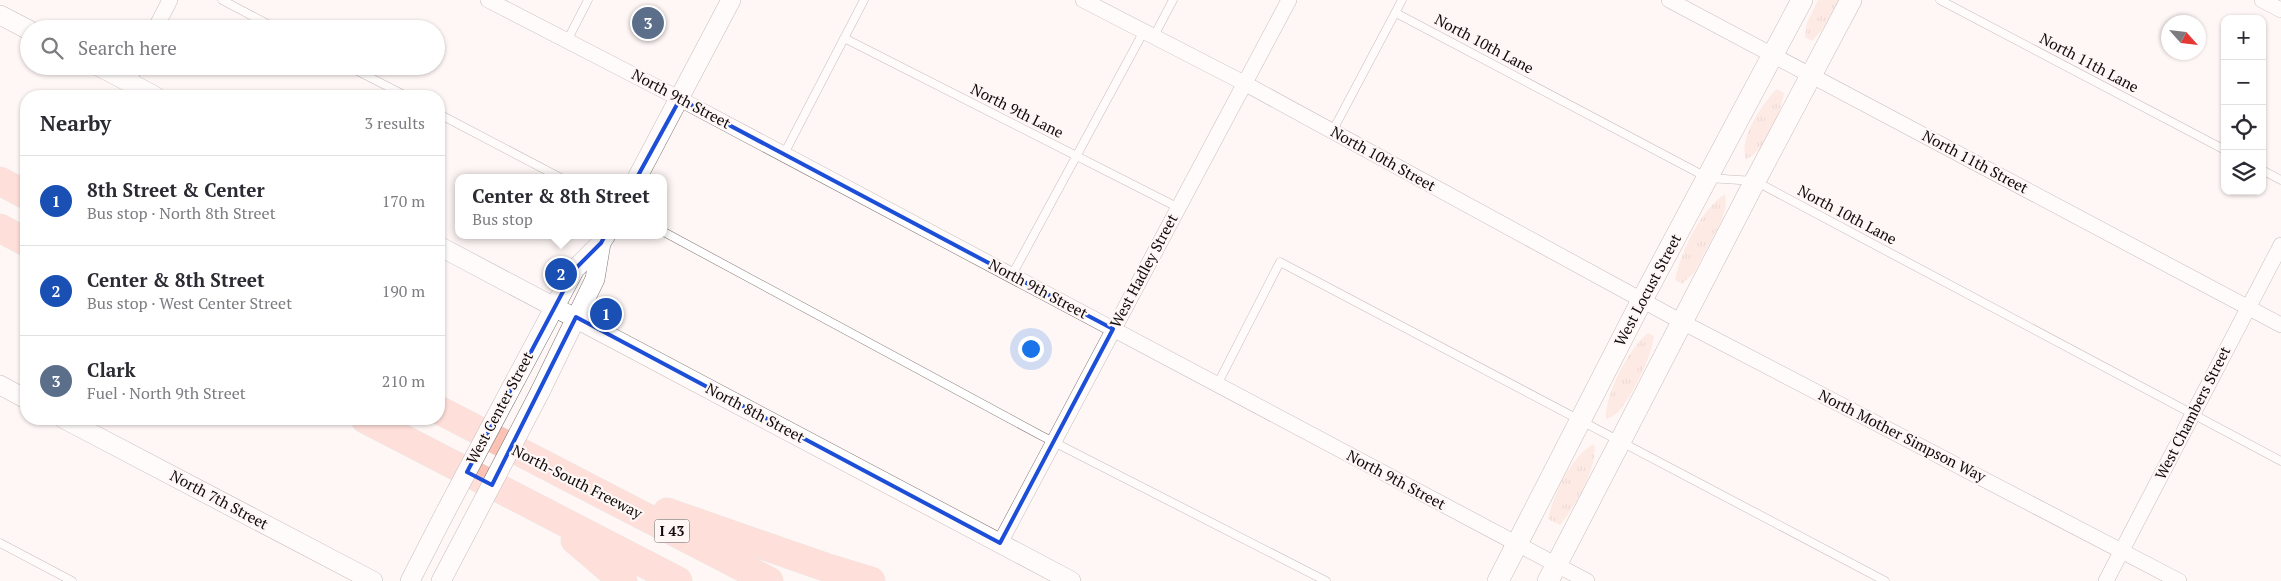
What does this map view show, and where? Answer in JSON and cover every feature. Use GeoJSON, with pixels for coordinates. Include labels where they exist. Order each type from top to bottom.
{"type":"FeatureCollection","features":[{"type":"Feature","properties":{"kind":"highway"},"geometry":{"type":"LineString","coordinates":[[0,181],[20,192]]}},
{"type":"Feature","properties":{"kind":"highway"},"geometry":{"type":"LineString","coordinates":[[0,228],[20,239]]}},
{"type":"Feature","properties":{"kind":"highway","name":"North-South Freeway"},"geometry":{"type":"LineString","coordinates":[[445,413],[769,581]]}},
{"type":"Feature","properties":{"kind":"highway"},"geometry":{"type":"LineString","coordinates":[[377,425],[678,581]]}},
{"type":"Feature","properties":{"kind":"highway"},"geometry":{"type":"LineString","coordinates":[[576,481],[825,568],[871,581]]}},
{"type":"Feature","properties":{"kind":"highway"},"geometry":{"type":"LineString","coordinates":[[540,510],[623,581]]}},
{"type":"Feature","properties":{"kind":"main road","name":"West Locust Street"},"geometry":{"type":"LineString","coordinates":[[1498,581],[1642,300],[1802,0]]}},
{"type":"Feature","properties":{"kind":"main road"},"geometry":{"type":"LineString","coordinates":[[1552,573],[1851,0]]}},
{"type":"Feature","properties":{"kind":"street"},"geometry":{"type":"LineString","coordinates":[[160,20],[170,0]]}},
{"type":"Feature","properties":{"kind":"street","name":"North 9th Street"},"geometry":{"type":"LineString","coordinates":[[488,0],[680,99],[1517,544],[1552,573],[1587,581]]}},
{"type":"Feature","properties":{"kind":"street"},"geometry":{"type":"LineString","coordinates":[[639,174],[731,0]]}},
{"type":"Feature","properties":{"kind":"street","name":"North 10th Street"},"geometry":{"type":"LineString","coordinates":[[1083,0],[1244,83],[1682,322]]}},
{"type":"Feature","properties":{"kind":"street","name":"West Hadley Street"},"geometry":{"type":"LineString","coordinates":[[1000,543],[1288,0]]}},
{"type":"Feature","properties":{"kind":"street","name":"North 11th Street"},"geometry":{"type":"LineString","coordinates":[[1669,0],[1812,74],[2281,325]]}},
{"type":"Feature","properties":{"kind":"street"},"geometry":{"type":"LineString","coordinates":[[2262,0],[2281,10]]}},
{"type":"Feature","properties":{"kind":"street"},"geometry":{"type":"LineString","coordinates":[[0,15],[20,25]]}},
{"type":"Feature","properties":{"kind":"street"},"geometry":{"type":"LineString","coordinates":[[132,75],[148,90]]}},
{"type":"Feature","properties":{"kind":"street","name":"West Center Street"},"geometry":{"type":"LineString","coordinates":[[410,581],[575,269],[603,239]]}},
{"type":"Feature","properties":{"kind":"street","name":"West Center Street"},"geometry":{"type":"LineString","coordinates":[[441,581],[540,392],[595,279],[603,239]]}},
{"type":"Feature","properties":{"kind":"street","name":"West Chambers Street"},"geometry":{"type":"LineString","coordinates":[[2106,581],[2281,245]]}},
{"type":"Feature","properties":{"kind":"street","name":"North 8th Street"},"geometry":{"type":"LineString","coordinates":[[445,249],[1071,581]]}},
{"type":"Feature","properties":{"kind":"street","name":"North Mother Simpson Way"},"geometry":{"type":"LineString","coordinates":[[1682,322],[2122,550]]}},
{"type":"Feature","properties":{"kind":"street"},"geometry":{"type":"LineString","coordinates":[[0,385],[20,396]]}},
{"type":"Feature","properties":{"kind":"street","name":"North 7th Street"},"geometry":{"type":"LineString","coordinates":[[75,425],[373,581]]}},
{"type":"Feature","properties":{"kind":"street"},"geometry":{"type":"LineString","coordinates":[[2122,550],[2180,581]]}},
{"type":"Feature","properties":{"kind":"lane"},"geometry":{"type":"LineString","coordinates":[[222,0],[260,20]]}},
{"type":"Feature","properties":{"kind":"lane"},"geometry":{"type":"LineString","coordinates":[[567,41],[588,0]]}},
{"type":"Feature","properties":{"kind":"lane"},"geometry":{"type":"LineString","coordinates":[[784,154],[864,0]]}},
{"type":"Feature","properties":{"kind":"lane"},"geometry":{"type":"LineString","coordinates":[[1012,275],[1149,34],[1173,0]]}},
{"type":"Feature","properties":{"kind":"lane"},"geometry":{"type":"LineString","coordinates":[[1332,132],[1402,0]]}},
{"type":"Feature","properties":{"kind":"lane","name":"North 11th Lane"},"geometry":{"type":"LineString","coordinates":[[1940,0],[2221,148]]}},
{"type":"Feature","properties":{"kind":"lane","name":"North 10th Lane"},"geometry":{"type":"LineString","coordinates":[[1396,13],[1708,178],[1755,181],[2281,461]]}},
{"type":"Feature","properties":{"kind":"lane","name":"North 9th Lane"},"geometry":{"type":"LineString","coordinates":[[844,38],[1177,207]]}},
{"type":"Feature","properties":{"kind":"lane"},"geometry":{"type":"LineString","coordinates":[[365,75],[394,90]]}},
{"type":"Feature","properties":{"kind":"lane"},"geometry":{"type":"LineString","coordinates":[[445,117],[553,174]]}},
{"type":"Feature","properties":{"kind":"lane"},"geometry":{"type":"LineString","coordinates":[[2266,172],[2281,180]]}},
{"type":"Feature","properties":{"kind":"lane"},"geometry":{"type":"LineString","coordinates":[[667,234],[1054,442],[1326,581]]}},
{"type":"Feature","properties":{"kind":"lane"},"geometry":{"type":"LineString","coordinates":[[1217,386],[1280,262],[1885,581]]}},
{"type":"Feature","properties":{"kind":"lane"},"geometry":{"type":"LineString","coordinates":[[0,543],[72,581]]}},
{"type":"Feature","properties":{"kind":"highlighted area"},"geometry":{"type":"Polygon","coordinates":[[[680,99],[1113,329],[1000,543],[576,317],[492,485],[467,472],[575,269],[601,243],[680,99]]]}},
{"type":"Feature","properties":{"kind":"green space"},"geometry":{"type":"Polygon","coordinates":[[[1818,0],[1839,0],[1822,30],[1812,41],[1805,37],[1807,23],[1818,0]]]}},
{"type":"Feature","properties":{"kind":"green space"},"geometry":{"type":"Polygon","coordinates":[[[1777,89],[1784,93],[1776,121],[1760,148],[1746,159],[1744,151],[1753,121],[1777,89]]]}},
{"type":"Feature","properties":{"kind":"green space"},"geometry":{"type":"Polygon","coordinates":[[[1725,194],[1726,206],[1722,220],[1694,273],[1682,284],[1675,280],[1682,257],[1693,232],[1708,210],[1725,194]]]}},
{"type":"Feature","properties":{"kind":"green space"},"geometry":{"type":"Polygon","coordinates":[[[1648,333],[1654,336],[1653,344],[1641,375],[1624,404],[1616,414],[1606,419],[1609,397],[1619,373],[1640,340],[1648,333]]]}},
{"type":"Feature","properties":{"kind":"green space"},"geometry":{"type":"Polygon","coordinates":[[[1594,444],[1593,464],[1584,487],[1572,509],[1560,525],[1548,519],[1554,499],[1564,477],[1578,457],[1594,444]]]}},
{"type":"Feature","properties":{"kind":"place","name":"Clark"},"geometry":{"type":"Point","coordinates":[648,23]}},
{"type":"Feature","properties":{"kind":"place","name":"Center & 8th Street"},"geometry":{"type":"Point","coordinates":[561,274]}},
{"type":"Feature","properties":{"kind":"place","name":"8th Street & Center"},"geometry":{"type":"Point","coordinates":[606,314]}}]}
